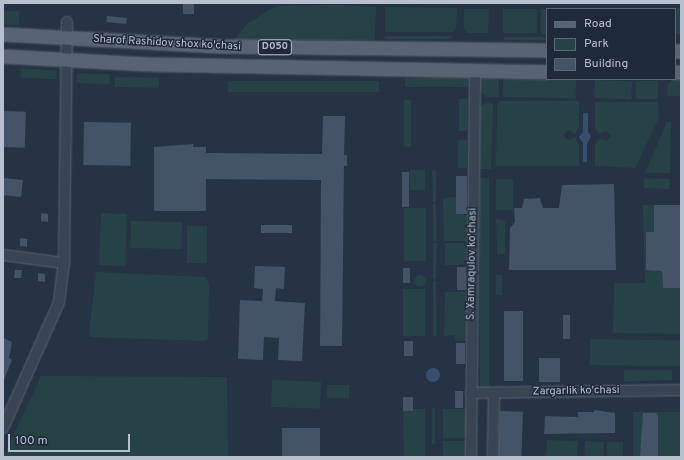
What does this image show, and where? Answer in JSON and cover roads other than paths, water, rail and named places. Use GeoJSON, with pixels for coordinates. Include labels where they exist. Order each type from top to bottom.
{"type":"FeatureCollection","features":[{"type":"Feature","properties":{"kind":"main road","name":"Sharof Rashidov shox ko'chasi"},"geometry":{"type":"LineString","coordinates":[[3,34],[220,46],[546,50]]}},
{"type":"Feature","properties":{"kind":"main road","name":"Sharof Rashidov shox ko'chasi"},"geometry":{"type":"LineString","coordinates":[[3,56],[147,64],[475,72],[546,72]]}},
{"type":"Feature","properties":{"kind":"street"},"geometry":{"type":"LineString","coordinates":[[3,428],[59,302],[64,263],[67,22]]}},
{"type":"Feature","properties":{"kind":"street","name":"S. Xamraqulov ko'chasi"},"geometry":{"type":"LineString","coordinates":[[471,457],[475,72]]}},
{"type":"Feature","properties":{"kind":"street"},"geometry":{"type":"LineString","coordinates":[[3,255],[64,263]]}},
{"type":"Feature","properties":{"kind":"street","name":"Zargarlik ko'chasi"},"geometry":{"type":"LineString","coordinates":[[471,393],[681,390]]}},
{"type":"Feature","properties":{"kind":"street"},"geometry":{"type":"LineString","coordinates":[[494,393],[494,457]]}},
{"type":"Feature","properties":{"kind":"water"},"geometry":{"type":"Polygon","coordinates":[[[583,113],[588,113],[588,132],[591,136],[587,144],[587,162],[583,162],[583,143],[579,137],[583,132],[583,113]]]}},
{"type":"Feature","properties":{"kind":"water"},"geometry":{"type":"Polygon","coordinates":[[[430,368],[436,368],[440,372],[440,378],[436,382],[430,382],[426,378],[426,372],[430,368]]]}}]}
